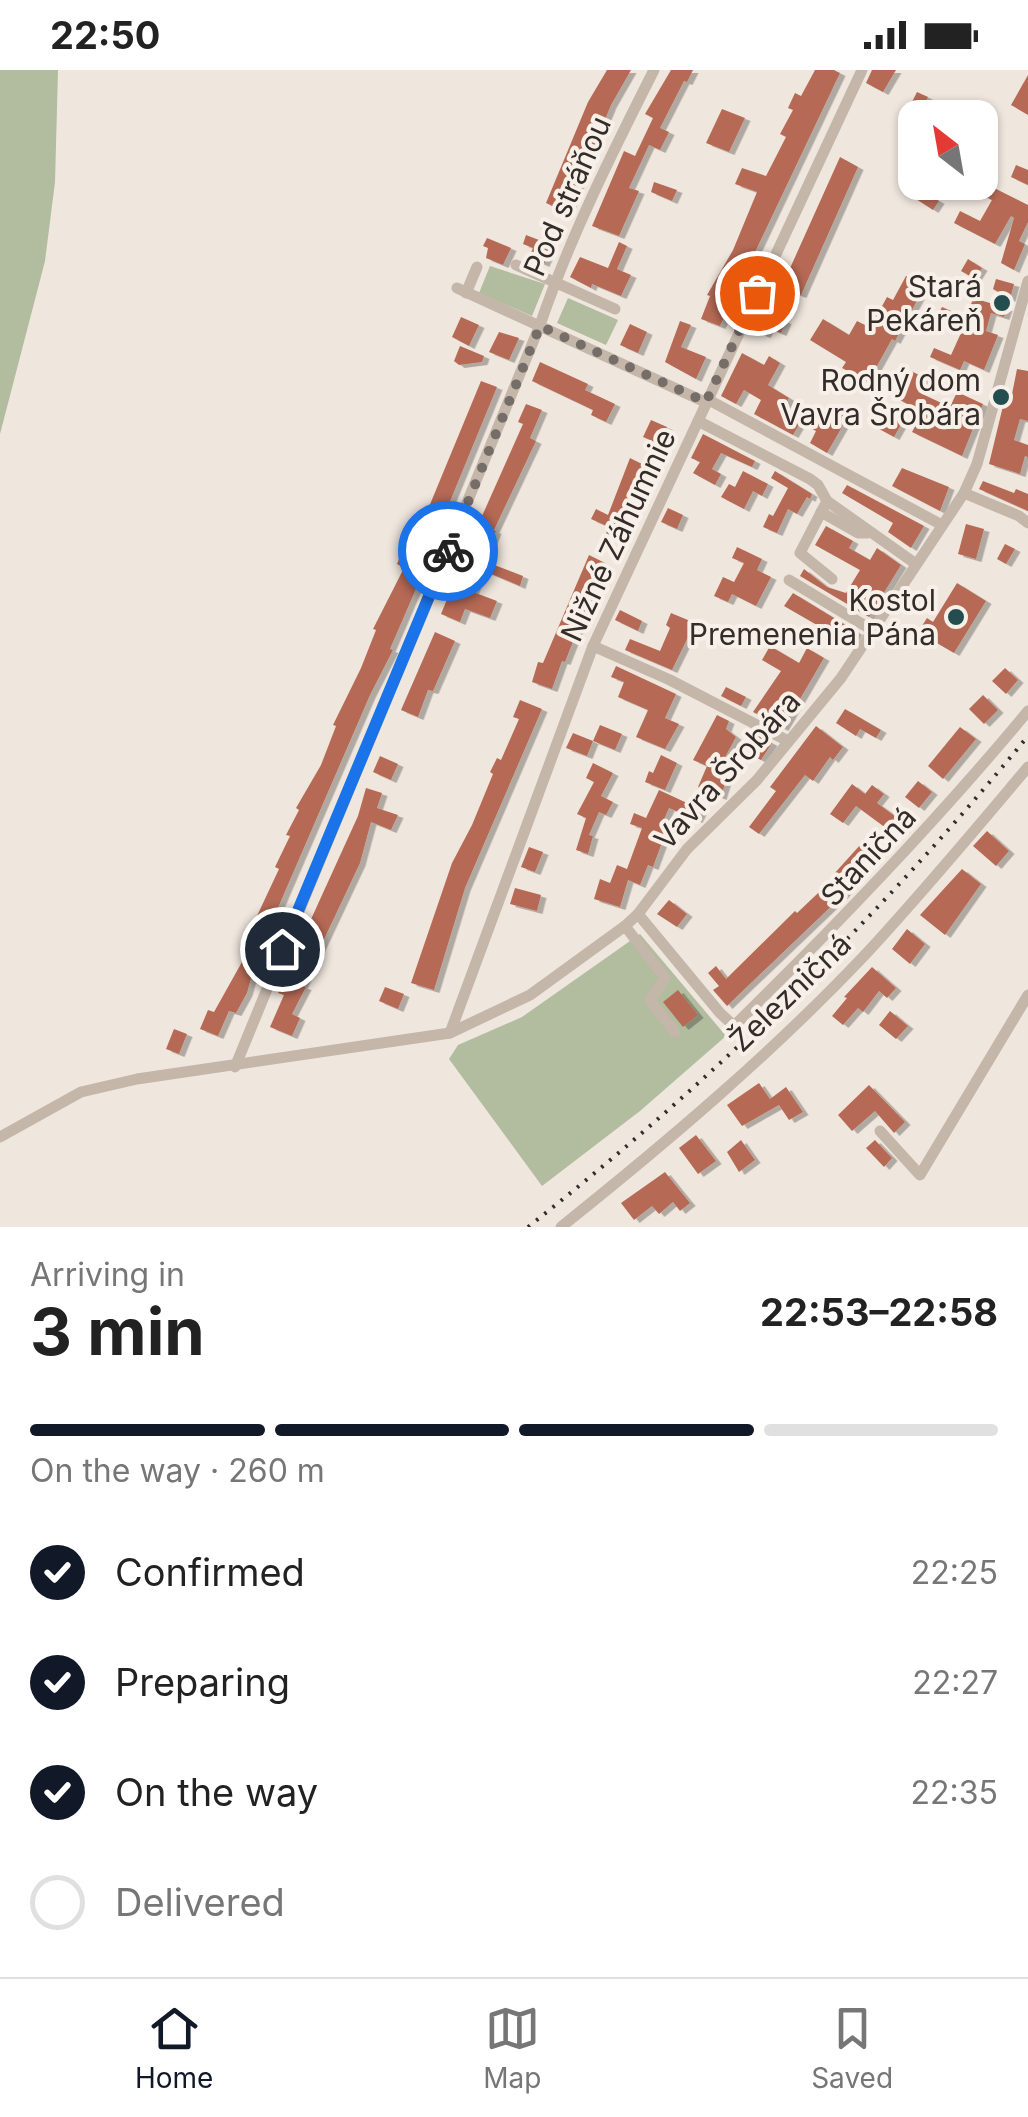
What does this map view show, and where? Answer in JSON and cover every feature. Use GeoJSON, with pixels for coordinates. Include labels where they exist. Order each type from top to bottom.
{"type":"FeatureCollection","features":[{"type":"Feature","properties":{"kind":"street","name":"Pod stráňou"},"geometry":{"type":"LineString","coordinates":[[235,1067],[555,282],[604,169],[654,70]]}},
{"type":"Feature","properties":{"kind":"street","name":"Nižné Záhumnie"},"geometry":{"type":"LineString","coordinates":[[450,1033],[593,646],[862,70]]}},
{"type":"Feature","properties":{"kind":"street"},"geometry":{"type":"LineString","coordinates":[[516,265],[615,309]]}},
{"type":"Feature","properties":{"kind":"street"},"geometry":{"type":"LineString","coordinates":[[476,267],[462,291],[706,401],[942,525]]}},
{"type":"Feature","properties":{"kind":"street","name":"Vavra Šrobára"},"geometry":{"type":"LineString","coordinates":[[0,1137],[80,1092],[136,1079],[450,1033],[530,995],[625,926],[687,849],[757,780],[840,678],[964,494],[977,464],[1028,281]]}},
{"type":"Feature","properties":{"kind":"street"},"geometry":{"type":"LineString","coordinates":[[698,421],[810,479],[818,485],[824,507],[858,533],[868,533],[916,564]]}},
{"type":"Feature","properties":{"kind":"street"},"geometry":{"type":"LineString","coordinates":[[964,494],[1020,516],[1028,524]]}},
{"type":"Feature","properties":{"kind":"street"},"geometry":{"type":"LineString","coordinates":[[824,507],[800,552],[832,578]]}},
{"type":"Feature","properties":{"kind":"street"},"geometry":{"type":"LineString","coordinates":[[789,580],[872,630]]}},
{"type":"Feature","properties":{"kind":"street"},"geometry":{"type":"LineString","coordinates":[[593,646],[670,680],[788,741]]}},
{"type":"Feature","properties":{"kind":"street","name":"Staničná"},"geometry":{"type":"LineString","coordinates":[[638,914],[734,1026],[842,921],[955,799],[1028,711]]}},
{"type":"Feature","properties":{"kind":"street","name":"Železničná"},"geometry":{"type":"LineString","coordinates":[[561,1227],[704,1107],[825,995],[896,920],[1028,766]]}},
{"type":"Feature","properties":{"kind":"street"},"geometry":{"type":"LineString","coordinates":[[625,926],[665,978],[650,1000],[674,1032]]}},
{"type":"Feature","properties":{"kind":"street"},"geometry":{"type":"LineString","coordinates":[[880,1131],[920,1175],[1028,995]]}},
{"type":"Feature","properties":{"kind":"green space"},"geometry":{"type":"Polygon","coordinates":[[[0,70],[58,70],[55,182],[45,261],[0,434],[0,70]]]}},
{"type":"Feature","properties":{"kind":"green space"},"geometry":{"type":"Polygon","coordinates":[[[490,266],[545,284],[532,316],[479,293],[490,266]]]}},
{"type":"Feature","properties":{"kind":"green space"},"geometry":{"type":"Polygon","coordinates":[[[568,298],[618,320],[606,345],[557,323],[568,298]]]}},
{"type":"Feature","properties":{"kind":"green space"},"geometry":{"type":"Polygon","coordinates":[[[640,934],[726,1036],[640,1111],[542,1186],[449,1059],[458,1045],[522,1017],[640,934]]]}},
{"type":"Feature","properties":{"kind":"building"},"geometry":{"type":"Polygon","coordinates":[[[607,70],[631,70],[611,105],[567,213],[546,203],[588,102],[607,70]]]}},
{"type":"Feature","properties":{"kind":"building"},"geometry":{"type":"Polygon","coordinates":[[[671,70],[693,70],[660,128],[669,132],[660,150],[649,145],[629,188],[639,191],[619,236],[592,226],[624,151],[635,156],[653,118],[645,114],[671,70]]]}},
{"type":"Feature","properties":{"kind":"building"},"geometry":{"type":"Polygon","coordinates":[[[815,70],[840,73],[720,326],[701,319],[710,296],[707,295],[733,250],[757,192],[735,184],[742,168],[766,176],[786,137],[780,134],[793,110],[788,108],[795,93],[801,96],[815,70]]]}},
{"type":"Feature","properties":{"kind":"building"},"geometry":{"type":"Polygon","coordinates":[[[872,70],[896,70],[883,92],[866,83],[872,70]]]}},
{"type":"Feature","properties":{"kind":"building"},"geometry":{"type":"Polygon","coordinates":[[[1028,75],[1028,115],[1011,105],[1028,75]]]}},
{"type":"Feature","properties":{"kind":"building"},"geometry":{"type":"Polygon","coordinates":[[[917,92],[928,97],[926,100],[913,100],[917,92]]]}},
{"type":"Feature","properties":{"kind":"building"},"geometry":{"type":"Polygon","coordinates":[[[722,109],[745,118],[729,152],[706,143],[722,109]]]}},
{"type":"Feature","properties":{"kind":"building"},"geometry":{"type":"Polygon","coordinates":[[[840,157],[858,167],[801,295],[790,291],[775,317],[786,321],[781,333],[769,328],[765,335],[760,333],[770,308],[765,306],[773,292],[778,295],[840,157]]]}},
{"type":"Feature","properties":{"kind":"building"},"geometry":{"type":"Polygon","coordinates":[[[1016,165],[1028,170],[1028,185],[1011,177],[1016,165]]]}},
{"type":"Feature","properties":{"kind":"building"},"geometry":{"type":"Polygon","coordinates":[[[654,182],[677,190],[672,201],[651,192],[654,182]]]}},
{"type":"Feature","properties":{"kind":"building"},"geometry":{"type":"Polygon","coordinates":[[[998,190],[1028,205],[1028,222],[1019,241],[1025,244],[1014,270],[1001,263],[1014,218],[1011,216],[995,244],[954,223],[960,211],[980,221],[992,200],[998,200],[998,190]]]}},
{"type":"Feature","properties":{"kind":"building"},"geometry":{"type":"Polygon","coordinates":[[[918,200],[939,201],[933,210],[918,200]]]}},
{"type":"Feature","properties":{"kind":"building"},"geometry":{"type":"Polygon","coordinates":[[[526,235],[552,245],[544,264],[529,257],[533,248],[523,244],[526,235]]]}},
{"type":"Feature","properties":{"kind":"building"},"geometry":{"type":"Polygon","coordinates":[[[487,238],[511,248],[503,265],[486,258],[488,248],[483,246],[487,238]]]}},
{"type":"Feature","properties":{"kind":"building"},"geometry":{"type":"Polygon","coordinates":[[[619,242],[627,246],[617,269],[631,275],[621,296],[570,277],[580,257],[608,268],[619,242]]]}},
{"type":"Feature","properties":{"kind":"building"},"geometry":{"type":"Polygon","coordinates":[[[968,259],[982,268],[975,279],[961,271],[968,259]]]}},
{"type":"Feature","properties":{"kind":"building"},"geometry":{"type":"Polygon","coordinates":[[[906,276],[925,286],[868,382],[842,368],[846,362],[810,340],[823,319],[849,335],[857,321],[867,326],[877,306],[881,308],[887,297],[893,300],[906,276]]]}},
{"type":"Feature","properties":{"kind":"building"},"geometry":{"type":"Polygon","coordinates":[[[996,279],[1014,284],[1010,299],[993,289],[996,279]]]}},
{"type":"Feature","properties":{"kind":"building"},"geometry":{"type":"Polygon","coordinates":[[[973,298],[1007,308],[1004,317],[991,313],[986,331],[998,335],[984,370],[964,361],[960,370],[930,357],[934,348],[951,355],[961,333],[935,321],[942,307],[967,318],[973,298]]]}},
{"type":"Feature","properties":{"kind":"building"},"geometry":{"type":"Polygon","coordinates":[[[461,317],[479,325],[469,346],[452,337],[461,317]]]}},
{"type":"Feature","properties":{"kind":"building"},"geometry":{"type":"Polygon","coordinates":[[[680,321],[691,325],[681,347],[706,357],[696,379],[665,362],[680,321]]]}},
{"type":"Feature","properties":{"kind":"building"},"geometry":{"type":"Polygon","coordinates":[[[630,324],[647,332],[638,353],[620,345],[630,324]]]}},
{"type":"Feature","properties":{"kind":"building"},"geometry":{"type":"Polygon","coordinates":[[[499,332],[519,338],[509,360],[489,352],[499,332]]]}},
{"type":"Feature","properties":{"kind":"building"},"geometry":{"type":"Polygon","coordinates":[[[460,346],[484,356],[482,362],[459,365],[454,361],[460,346]]]}},
{"type":"Feature","properties":{"kind":"building"},"geometry":{"type":"Polygon","coordinates":[[[742,353],[764,365],[769,356],[780,363],[768,385],[789,398],[781,413],[800,423],[793,435],[754,414],[761,400],[744,390],[736,404],[721,396],[742,353]]]}},
{"type":"Feature","properties":{"kind":"building"},"geometry":{"type":"Polygon","coordinates":[[[540,362],[588,384],[585,390],[615,404],[606,422],[591,415],[593,410],[532,381],[540,362]]]}},
{"type":"Feature","properties":{"kind":"building"},"geometry":{"type":"Polygon","coordinates":[[[1017,369],[1028,371],[1028,421],[1020,419],[1014,440],[1028,445],[1028,457],[1025,456],[1020,474],[989,464],[1017,369]]]}},
{"type":"Feature","properties":{"kind":"building"},"geometry":{"type":"Polygon","coordinates":[[[909,370],[925,378],[918,392],[950,407],[957,392],[983,404],[962,456],[912,432],[923,412],[894,397],[909,370]]]}},
{"type":"Feature","properties":{"kind":"building"},"geometry":{"type":"Polygon","coordinates":[[[481,381],[497,387],[435,538],[419,531],[481,381]]]}},
{"type":"Feature","properties":{"kind":"building"},"geometry":{"type":"Polygon","coordinates":[[[526,404],[542,410],[530,438],[536,441],[494,530],[484,561],[523,576],[520,586],[482,570],[473,592],[497,601],[490,618],[465,609],[460,622],[441,614],[461,565],[470,569],[475,556],[466,552],[523,424],[518,422],[526,404]]]}},
{"type":"Feature","properties":{"kind":"building"},"geometry":{"type":"Polygon","coordinates":[[[834,405],[850,413],[827,453],[810,443],[816,431],[809,427],[817,411],[828,417],[834,405]]]}},
{"type":"Feature","properties":{"kind":"building"},"geometry":{"type":"Polygon","coordinates":[[[879,411],[902,423],[894,437],[872,425],[879,411]]]}},
{"type":"Feature","properties":{"kind":"building"},"geometry":{"type":"Polygon","coordinates":[[[651,420],[667,427],[659,444],[643,437],[651,420]]]}},
{"type":"Feature","properties":{"kind":"building"},"geometry":{"type":"Polygon","coordinates":[[[703,434],[755,461],[752,467],[721,453],[712,469],[721,474],[715,485],[693,473],[700,462],[691,458],[703,434]]]}},
{"type":"Feature","properties":{"kind":"building"},"geometry":{"type":"Polygon","coordinates":[[[630,458],[650,468],[617,539],[606,533],[609,527],[591,519],[596,509],[608,515],[630,458]]]}},
{"type":"Feature","properties":{"kind":"building"},"geometry":{"type":"Polygon","coordinates":[[[902,468],[949,487],[940,511],[892,486],[902,468]]]}},
{"type":"Feature","properties":{"kind":"building"},"geometry":{"type":"Polygon","coordinates":[[[743,471],[768,484],[762,496],[753,491],[744,509],[721,497],[729,484],[735,487],[743,471]]]}},
{"type":"Feature","properties":{"kind":"building"},"geometry":{"type":"Polygon","coordinates":[[[775,471],[812,494],[797,514],[788,509],[777,533],[763,527],[788,488],[771,478],[775,471]]]}},
{"type":"Feature","properties":{"kind":"building"},"geometry":{"type":"Polygon","coordinates":[[[983,481],[1028,494],[1028,511],[979,489],[983,481]]]}},
{"type":"Feature","properties":{"kind":"building"},"geometry":{"type":"Polygon","coordinates":[[[847,485],[924,526],[911,548],[888,532],[893,523],[842,493],[847,485]]]}},
{"type":"Feature","properties":{"kind":"building"},"geometry":{"type":"Polygon","coordinates":[[[668,508],[683,515],[677,529],[661,522],[668,508]]]}},
{"type":"Feature","properties":{"kind":"building"},"geometry":{"type":"Polygon","coordinates":[[[966,524],[984,529],[976,559],[958,554],[966,524]]]}},
{"type":"Feature","properties":{"kind":"building"},"geometry":{"type":"Polygon","coordinates":[[[826,526],[853,541],[849,548],[870,560],[877,548],[901,565],[869,617],[800,576],[804,569],[827,587],[846,593],[860,570],[815,545],[826,526]]]}},
{"type":"Feature","properties":{"kind":"building"},"geometry":{"type":"Polygon","coordinates":[[[1005,544],[1015,549],[1006,564],[997,559],[1005,544]]]}},
{"type":"Feature","properties":{"kind":"building"},"geometry":{"type":"Polygon","coordinates":[[[737,547],[762,559],[757,570],[771,577],[756,606],[732,594],[728,602],[714,596],[723,577],[734,582],[744,563],[732,558],[737,547]]]}},
{"type":"Feature","properties":{"kind":"building"},"geometry":{"type":"Polygon","coordinates":[[[416,548],[435,555],[425,577],[422,575],[390,649],[393,650],[277,910],[281,911],[255,964],[247,993],[236,1013],[229,1011],[218,1036],[200,1029],[208,1010],[214,1012],[247,953],[241,950],[279,869],[275,867],[290,836],[286,835],[299,810],[296,808],[321,765],[336,726],[333,725],[376,630],[373,629],[404,568],[397,564],[401,555],[411,558],[416,548]]]}},
{"type":"Feature","properties":{"kind":"building"},"geometry":{"type":"Polygon","coordinates":[[[589,555],[607,564],[565,662],[562,661],[552,689],[532,682],[538,662],[543,663],[589,555]]]}},
{"type":"Feature","properties":{"kind":"building","name":"Kostol Premenenia Pána"},"geometry":{"type":"Polygon","coordinates":[[[957,583],[986,601],[954,653],[918,632],[927,618],[933,622],[957,583]]]}},
{"type":"Feature","properties":{"kind":"building"},"geometry":{"type":"Polygon","coordinates":[[[793,593],[857,632],[850,644],[784,606],[793,593]]]}},
{"type":"Feature","properties":{"kind":"building"},"geometry":{"type":"Polygon","coordinates":[[[620,610],[642,621],[638,631],[615,620],[620,610]]]}},
{"type":"Feature","properties":{"kind":"building"},"geometry":{"type":"Polygon","coordinates":[[[671,613],[695,623],[672,670],[625,650],[630,639],[660,651],[670,628],[666,625],[671,613]]]}},
{"type":"Feature","properties":{"kind":"building"},"geometry":{"type":"Polygon","coordinates":[[[435,632],[455,641],[418,717],[401,710],[435,632]]]}},
{"type":"Feature","properties":{"kind":"building"},"geometry":{"type":"Polygon","coordinates":[[[770,646],[799,663],[807,648],[824,658],[783,728],[753,712],[781,671],[762,660],[770,646]]]}},
{"type":"Feature","properties":{"kind":"building"},"geometry":{"type":"Polygon","coordinates":[[[616,666],[676,694],[665,718],[679,724],[665,749],[636,737],[648,710],[618,697],[624,682],[611,677],[616,666]]]}},
{"type":"Feature","properties":{"kind":"building"},"geometry":{"type":"Polygon","coordinates":[[[1005,668],[1018,680],[1006,694],[992,681],[1005,668]]]}},
{"type":"Feature","properties":{"kind":"building"},"geometry":{"type":"Polygon","coordinates":[[[726,687],[746,697],[741,706],[721,696],[726,687]]]}},
{"type":"Feature","properties":{"kind":"building"},"geometry":{"type":"Polygon","coordinates":[[[983,695],[998,710],[984,724],[969,709],[983,695]]]}},
{"type":"Feature","properties":{"kind":"building"},"geometry":{"type":"Polygon","coordinates":[[[520,700],[542,709],[465,888],[434,990],[411,983],[452,863],[472,825],[493,774],[490,772],[497,758],[501,760],[519,719],[513,717],[520,700]]]}},
{"type":"Feature","properties":{"kind":"building"},"geometry":{"type":"Polygon","coordinates":[[[845,709],[881,730],[876,738],[860,729],[856,736],[836,723],[845,709]]]}},
{"type":"Feature","properties":{"kind":"building"},"geometry":{"type":"Polygon","coordinates":[[[717,715],[729,721],[726,729],[736,737],[723,761],[731,764],[721,797],[698,787],[707,766],[693,760],[717,715]]]}},
{"type":"Feature","properties":{"kind":"building"},"geometry":{"type":"Polygon","coordinates":[[[600,725],[622,734],[615,750],[593,741],[600,725]]]}},
{"type":"Feature","properties":{"kind":"building"},"geometry":{"type":"Polygon","coordinates":[[[816,726],[843,747],[833,760],[830,757],[813,781],[805,775],[759,834],[749,827],[776,791],[770,787],[816,726]]]}},
{"type":"Feature","properties":{"kind":"building"},"geometry":{"type":"Polygon","coordinates":[[[960,727],[976,739],[943,779],[928,766],[960,727]]]}},
{"type":"Feature","properties":{"kind":"building"},"geometry":{"type":"Polygon","coordinates":[[[573,733],[593,741],[587,756],[566,748],[573,733]]]}},
{"type":"Feature","properties":{"kind":"building"},"geometry":{"type":"Polygon","coordinates":[[[753,733],[772,743],[761,760],[750,754],[756,743],[749,740],[753,733]]]}},
{"type":"Feature","properties":{"kind":"building"},"geometry":{"type":"Polygon","coordinates":[[[661,755],[677,763],[665,790],[645,782],[661,755]]]}},
{"type":"Feature","properties":{"kind":"building"},"geometry":{"type":"Polygon","coordinates":[[[380,756],[398,764],[391,780],[373,772],[380,756]]]}},
{"type":"Feature","properties":{"kind":"building"},"geometry":{"type":"Polygon","coordinates":[[[593,763],[613,773],[601,796],[613,802],[606,815],[599,812],[589,835],[593,836],[588,854],[576,850],[586,818],[577,814],[594,782],[586,778],[593,763]]]}},
{"type":"Feature","properties":{"kind":"building"},"geometry":{"type":"Polygon","coordinates":[[[918,781],[932,792],[919,808],[905,797],[918,781]]]}},
{"type":"Feature","properties":{"kind":"building"},"geometry":{"type":"Polygon","coordinates":[[[852,784],[865,794],[872,785],[884,794],[877,803],[903,822],[894,834],[856,806],[843,823],[830,814],[852,784]]]}},
{"type":"Feature","properties":{"kind":"building"},"geometry":{"type":"Polygon","coordinates":[[[366,788],[382,793],[377,808],[398,815],[391,830],[371,822],[360,863],[302,986],[306,987],[292,1014],[300,1018],[292,1036],[270,1027],[284,995],[278,993],[305,940],[302,939],[358,816],[366,788]]]}},
{"type":"Feature","properties":{"kind":"building"},"geometry":{"type":"Polygon","coordinates":[[[659,790],[702,810],[697,820],[669,808],[662,824],[675,829],[671,840],[664,837],[653,867],[648,865],[640,885],[628,880],[620,907],[594,899],[600,879],[610,883],[617,865],[627,869],[642,828],[630,824],[634,813],[646,818],[659,790]]]}},
{"type":"Feature","properties":{"kind":"building"},"geometry":{"type":"Polygon","coordinates":[[[987,831],[1009,851],[996,866],[973,846],[987,831]]]}},
{"type":"Feature","properties":{"kind":"building"},"geometry":{"type":"Polygon","coordinates":[[[861,844],[875,855],[842,896],[727,1006],[713,990],[719,986],[708,973],[716,966],[726,979],[835,877],[861,844]]]}},
{"type":"Feature","properties":{"kind":"building"},"geometry":{"type":"Polygon","coordinates":[[[529,847],[543,852],[535,872],[521,867],[529,847]]]}},
{"type":"Feature","properties":{"kind":"building"},"geometry":{"type":"Polygon","coordinates":[[[962,869],[981,884],[945,935],[920,915],[962,869]]]}},
{"type":"Feature","properties":{"kind":"building"},"geometry":{"type":"Polygon","coordinates":[[[515,888],[541,895],[537,911],[510,904],[515,888]]]}},
{"type":"Feature","properties":{"kind":"building"},"geometry":{"type":"Polygon","coordinates":[[[669,900],[687,914],[677,927],[657,914],[669,900]]]}},
{"type":"Feature","properties":{"kind":"building"},"geometry":{"type":"Polygon","coordinates":[[[907,929],[925,944],[910,964],[892,949],[907,929]]]}},
{"type":"Feature","properties":{"kind":"building"},"geometry":{"type":"Polygon","coordinates":[[[872,967],[896,988],[887,998],[879,991],[863,1012],[858,1008],[843,1025],[832,1016],[872,967]]]}},
{"type":"Feature","properties":{"kind":"building"},"geometry":{"type":"Polygon","coordinates":[[[385,987],[404,994],[398,1009],[379,1001],[385,987]]]}},
{"type":"Feature","properties":{"kind":"building"},"geometry":{"type":"Polygon","coordinates":[[[678,990],[698,1015],[683,1027],[663,1002],[678,990]]]}},
{"type":"Feature","properties":{"kind":"building"},"geometry":{"type":"Polygon","coordinates":[[[890,1011],[908,1026],[896,1039],[879,1025],[890,1011]]]}},
{"type":"Feature","properties":{"kind":"building"},"geometry":{"type":"Polygon","coordinates":[[[174,1029],[187,1034],[179,1054],[166,1049],[174,1029]]]}},
{"type":"Feature","properties":{"kind":"building"},"geometry":{"type":"Polygon","coordinates":[[[759,1083],[770,1099],[786,1087],[803,1112],[789,1120],[779,1105],[742,1126],[727,1105],[759,1083]]]}},
{"type":"Feature","properties":{"kind":"building"},"geometry":{"type":"Polygon","coordinates":[[[869,1085],[905,1122],[894,1133],[875,1111],[852,1131],[838,1115],[869,1085]]]}},
{"type":"Feature","properties":{"kind":"building"},"geometry":{"type":"Polygon","coordinates":[[[696,1135],[716,1161],[698,1174],[679,1148],[696,1135]]]}},
{"type":"Feature","properties":{"kind":"building"},"geometry":{"type":"Polygon","coordinates":[[[741,1140],[755,1160],[739,1172],[727,1152],[741,1140]]]}},
{"type":"Feature","properties":{"kind":"building"},"geometry":{"type":"Polygon","coordinates":[[[875,1140],[892,1158],[884,1167],[866,1148],[875,1140]]]}},
{"type":"Feature","properties":{"kind":"building"},"geometry":{"type":"Polygon","coordinates":[[[665,1172],[690,1203],[680,1211],[673,1202],[659,1214],[652,1206],[634,1220],[621,1203],[665,1172]]]}},
{"type":"Feature","properties":{"kind":"railway"},"geometry":{"type":"LineString","coordinates":[[528,1227],[663,1115],[792,995],[913,869],[1028,736]]}},
{"type":"Feature","properties":{"kind":"way so far"},"geometry":{"type":"LineString","coordinates":[[448,551],[540,326],[706,402],[757,293]]}},
{"type":"Feature","properties":{"kind":"place","name":"Stará Pekáreň"},"geometry":{"type":"Point","coordinates":[1002,303]}},
{"type":"Feature","properties":{"kind":"place","name":"Rodný dom Vavra Šrobára"},"geometry":{"type":"Point","coordinates":[1001,397]}},
{"type":"Feature","properties":{"kind":"place","name":"Kostol Premenenia Pána"},"geometry":{"type":"Point","coordinates":[956,617]}},
{"type":"Feature","properties":{"kind":"route"},"geometry":{"type":"LineString","coordinates":[[282,949],[448,551]]}}]}
